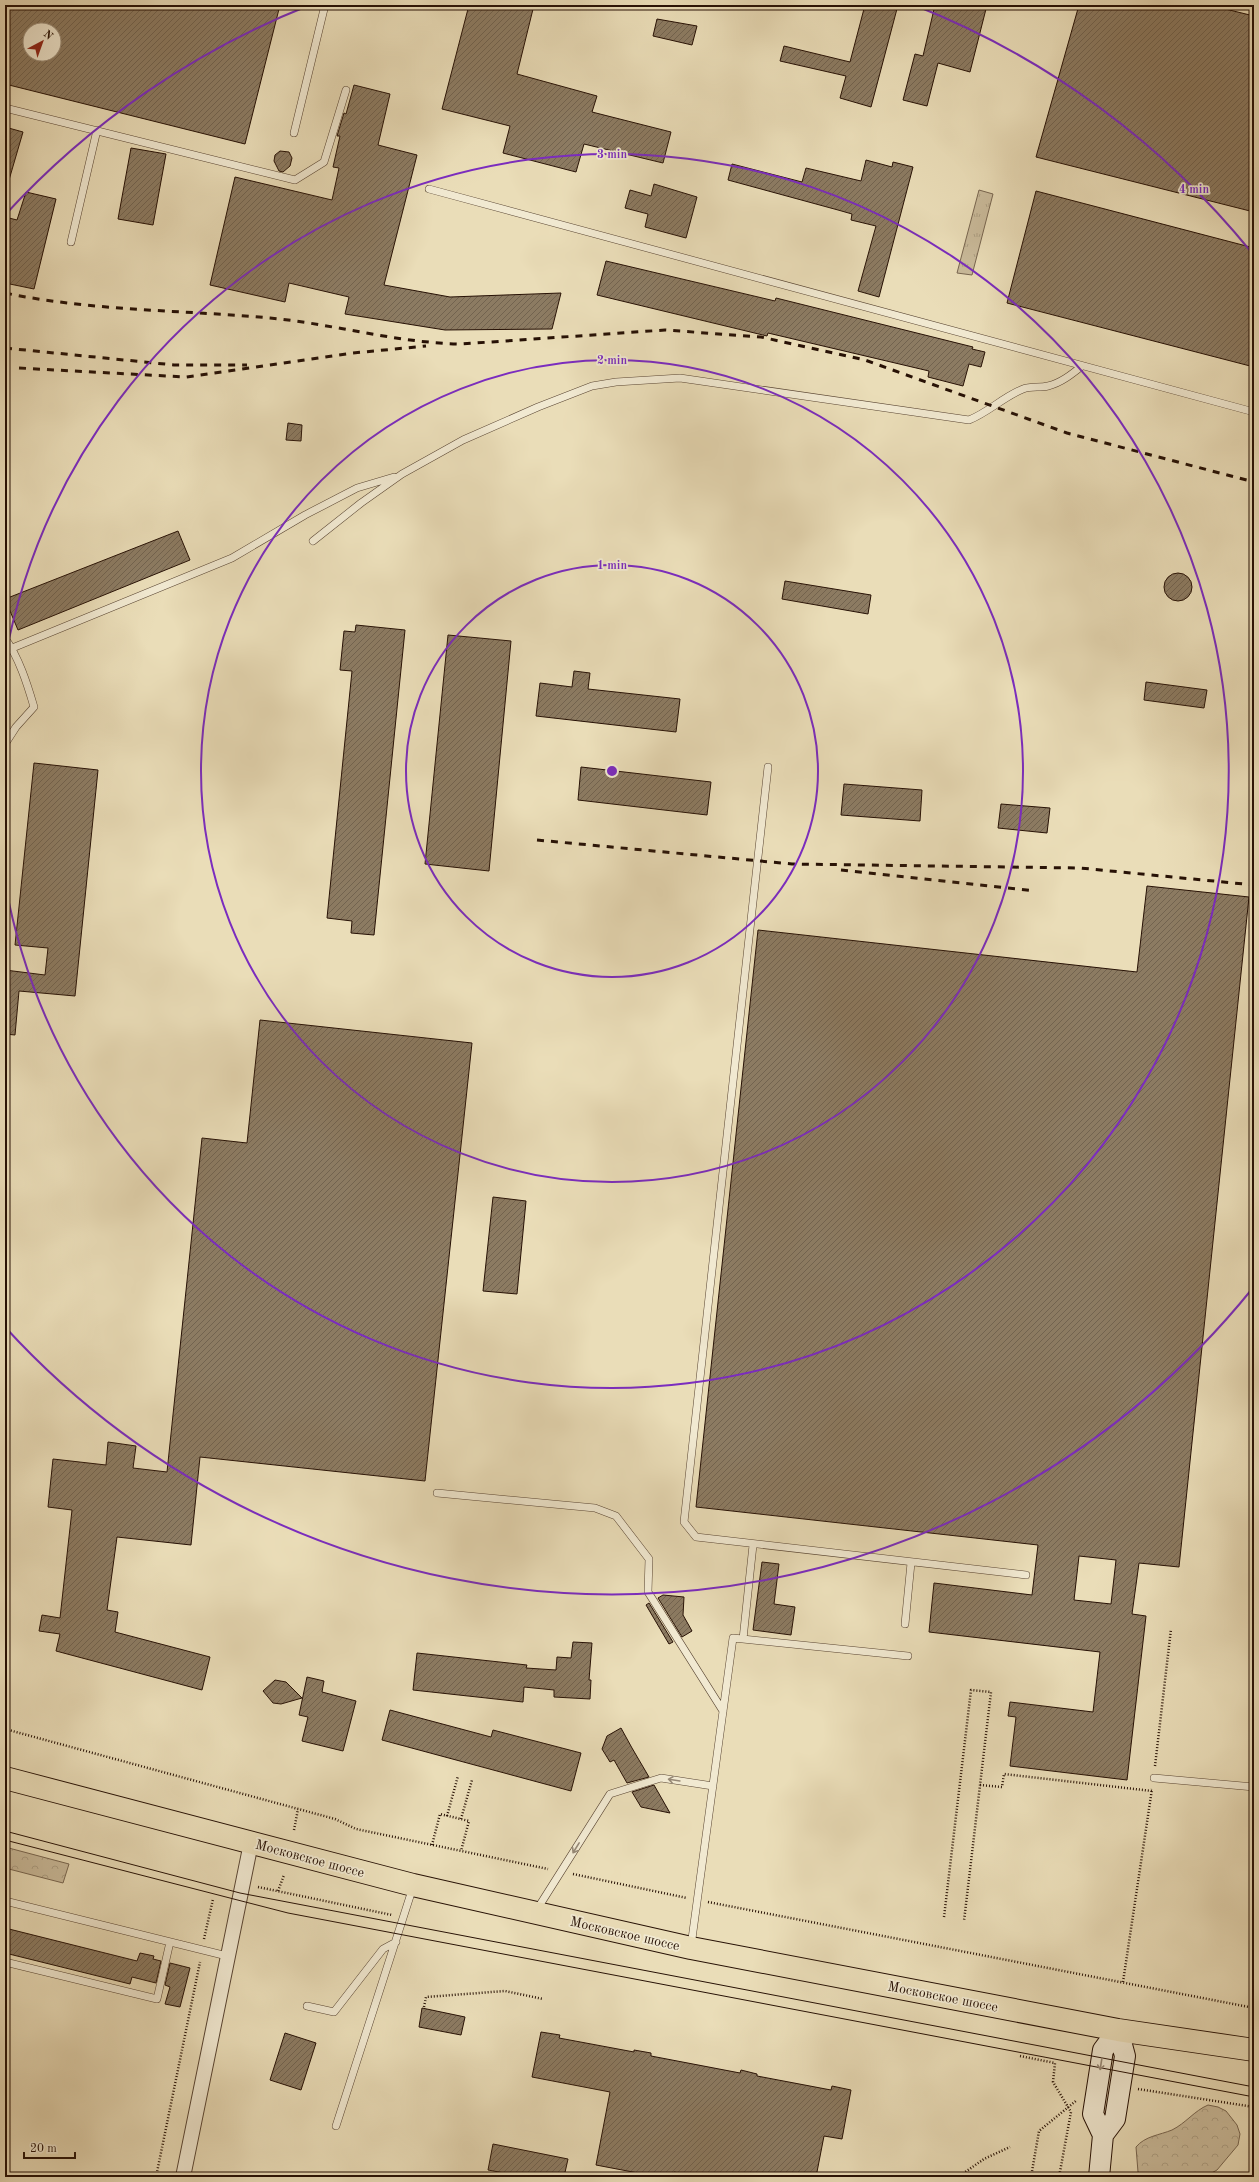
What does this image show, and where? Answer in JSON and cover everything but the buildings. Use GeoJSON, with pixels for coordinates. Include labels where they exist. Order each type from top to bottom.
{"type":"FeatureCollection","features":[{"type":"Feature","properties":{"kind":"main road","name":"Московское шоссе"},"geometry":{"type":"LineString","coordinates":[[5,1778],[413,1885],[691,1948],[1118,2030],[1254,2050]]}},
{"type":"Feature","properties":{"kind":"street"},"geometry":{"type":"LineString","coordinates":[[183,2177],[251,1843]]}},
{"type":"Feature","properties":{"kind":"street"},"geometry":{"type":"LineString","coordinates":[[1099,2177],[1103,2135],[1093,2114],[1103,2050],[1118,2030]]}},
{"type":"Feature","properties":{"kind":"lane"},"geometry":{"type":"LineString","coordinates":[[294,133],[325,5]]}},
{"type":"Feature","properties":{"kind":"lane"},"geometry":{"type":"LineString","coordinates":[[5,108],[295,180],[324,162],[346,90]]}},
{"type":"Feature","properties":{"kind":"lane"},"geometry":{"type":"LineString","coordinates":[[71,242],[96,130]]}},
{"type":"Feature","properties":{"kind":"lane"},"geometry":{"type":"LineString","coordinates":[[429,189],[1254,412]]}},
{"type":"Feature","properties":{"kind":"lane"},"geometry":{"type":"LineString","coordinates":[[313,542],[402,474],[463,440],[538,407],[592,386],[616,382],[680,378],[969,420],[985,414],[1005,399],[1024,389],[1048,386],[1063,381],[1082,366]]}},
{"type":"Feature","properties":{"kind":"lane"},"geometry":{"type":"LineString","coordinates":[[8,649],[232,558],[305,515],[351,492],[402,474]]}},
{"type":"Feature","properties":{"kind":"lane"},"geometry":{"type":"LineString","coordinates":[[5,638],[8,649],[29,687],[34,707],[16,727],[5,744]]}},
{"type":"Feature","properties":{"kind":"lane"},"geometry":{"type":"LineString","coordinates":[[768,767],[684,1522],[696,1538],[1026,1575]]}},
{"type":"Feature","properties":{"kind":"lane"},"geometry":{"type":"LineString","coordinates":[[437,1493],[595,1508],[616,1516],[649,1559],[648,1592],[723,1712]]}},
{"type":"Feature","properties":{"kind":"lane"},"geometry":{"type":"LineString","coordinates":[[743,1639],[753,1545]]}},
{"type":"Feature","properties":{"kind":"lane"},"geometry":{"type":"LineString","coordinates":[[905,1624],[911,1563]]}},
{"type":"Feature","properties":{"kind":"lane"},"geometry":{"type":"LineString","coordinates":[[691,1948],[733,1638],[908,1656]]}},
{"type":"Feature","properties":{"kind":"lane"},"geometry":{"type":"LineString","coordinates":[[534,1913],[610,1794],[661,1778],[712,1786]]}},
{"type":"Feature","properties":{"kind":"lane"},"geometry":{"type":"LineString","coordinates":[[1154,1778],[1254,1787]]}},
{"type":"Feature","properties":{"kind":"lane"},"geometry":{"type":"LineString","coordinates":[[336,2126],[413,1885]]}},
{"type":"Feature","properties":{"kind":"lane"},"geometry":{"type":"LineString","coordinates":[[5,1901],[227,1956]]}},
{"type":"Feature","properties":{"kind":"lane"},"geometry":{"type":"LineString","coordinates":[[5,1962],[157,1999],[170,1942]]}},
{"type":"Feature","properties":{"kind":"lane"},"geometry":{"type":"LineString","coordinates":[[307,2006],[334,2012],[384,1949],[396,1942]]}},
{"type":"Feature","properties":{"kind":"path"},"geometry":{"type":"LineString","coordinates":[[1123,1982],[1154,1778],[1171,1629]]}},
{"type":"Feature","properties":{"kind":"path"},"geometry":{"type":"LineString","coordinates":[[944,1917],[970,1690],[991,1692],[964,1921]]}},
{"type":"Feature","properties":{"kind":"path"},"geometry":{"type":"LineString","coordinates":[[5,1729],[335,1819],[356,1830],[697,1900],[1254,2008]]}},
{"type":"Feature","properties":{"kind":"path"},"geometry":{"type":"LineString","coordinates":[[980,1785],[1002,1787],[1004,1774],[1152,1791]]}},
{"type":"Feature","properties":{"kind":"path"},"geometry":{"type":"LineString","coordinates":[[447,1816],[458,1776]]}},
{"type":"Feature","properties":{"kind":"path"},"geometry":{"type":"LineString","coordinates":[[461,1819],[472,1780]]}},
{"type":"Feature","properties":{"kind":"path"},"geometry":{"type":"LineString","coordinates":[[294,1830],[298,1809]]}},
{"type":"Feature","properties":{"kind":"path"},"geometry":{"type":"LineString","coordinates":[[432,1845],[440,1814],[469,1821],[461,1851]]}},
{"type":"Feature","properties":{"kind":"path"},"geometry":{"type":"LineString","coordinates":[[278,1891],[284,1875]]}},
{"type":"Feature","properties":{"kind":"path"},"geometry":{"type":"LineString","coordinates":[[242,1884],[403,1917]]}},
{"type":"Feature","properties":{"kind":"path"},"geometry":{"type":"LineString","coordinates":[[156,2177],[213,1899]]}},
{"type":"Feature","properties":{"kind":"path"},"geometry":{"type":"LineString","coordinates":[[424,2007],[426,1997],[506,1991],[543,1999]]}},
{"type":"Feature","properties":{"kind":"path"},"geometry":{"type":"LineString","coordinates":[[1020,2056],[1055,2063],[1053,2082],[1069,2106],[1071,2112],[1059,2177]]}},
{"type":"Feature","properties":{"kind":"path"},"geometry":{"type":"LineString","coordinates":[[1136,2088],[1254,2107]]}},
{"type":"Feature","properties":{"kind":"path"},"geometry":{"type":"LineString","coordinates":[[1031,2177],[1039,2131],[1080,2097]]}},
{"type":"Feature","properties":{"kind":"path"},"geometry":{"type":"LineString","coordinates":[[958,2177],[984,2159],[1010,2147]]}},
{"type":"Feature","properties":{"kind":"green space"},"geometry":{"type":"Polygon","coordinates":[[[979,190],[993,194],[972,275],[957,273],[979,190]]]}},
{"type":"Feature","properties":{"kind":"green space"},"geometry":{"type":"Polygon","coordinates":[[[5,1847],[69,1864],[63,1883],[5,1868],[5,1847]]]}},
{"type":"Feature","properties":{"kind":"green space"},"geometry":{"type":"Polygon","coordinates":[[[1208,2105],[1218,2107],[1226,2111],[1237,2125],[1240,2134],[1238,2145],[1217,2170],[1204,2177],[1152,2177],[1138,2172],[1136,2147],[1140,2143],[1148,2138],[1172,2130],[1182,2124],[1198,2110],[1208,2105]]]}},
{"type":"Feature","properties":{"kind":"tram line"},"geometry":{"type":"LineString","coordinates":[[5,1831],[240,1893],[1254,2087]]}},
{"type":"Feature","properties":{"kind":"tram line"},"geometry":{"type":"LineString","coordinates":[[5,1840],[288,1913],[1254,2097]]}},
{"type":"Feature","properties":{"kind":"railway"},"geometry":{"type":"LineString","coordinates":[[5,293],[38,299],[104,307],[270,318],[437,343],[461,344],[665,330],[761,337],[865,360],[1067,433],[1254,482]]}},
{"type":"Feature","properties":{"kind":"railway"},"geometry":{"type":"LineString","coordinates":[[19,368],[186,377],[353,353],[426,346]]}},
{"type":"Feature","properties":{"kind":"railway"},"geometry":{"type":"LineString","coordinates":[[5,348],[174,365],[247,365]]}},
{"type":"Feature","properties":{"kind":"railway"},"geometry":{"type":"LineString","coordinates":[[537,840],[792,864],[1080,868],[1254,885]]}},
{"type":"Feature","properties":{"kind":"railway"},"geometry":{"type":"LineString","coordinates":[[841,870],[1035,891]]}}]}
